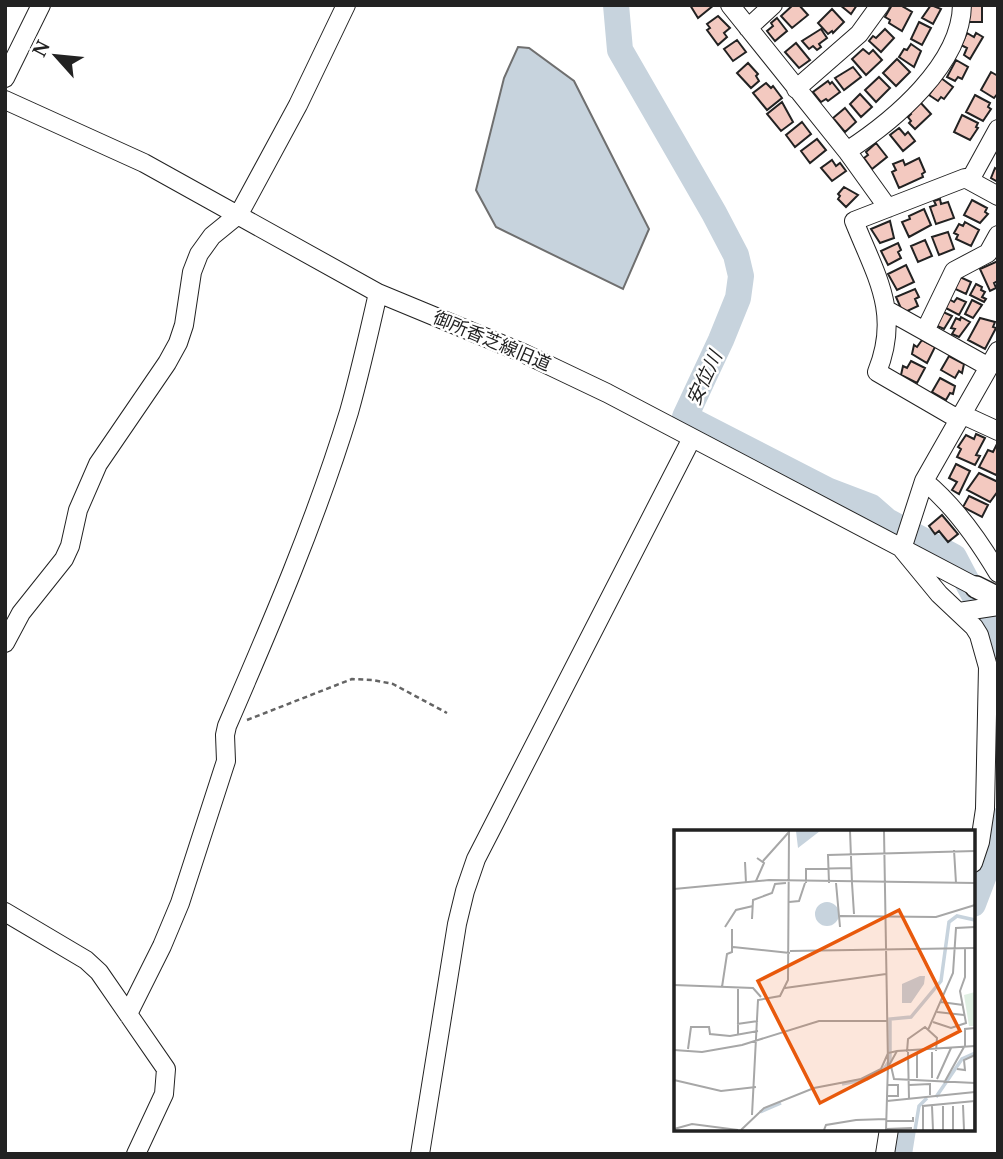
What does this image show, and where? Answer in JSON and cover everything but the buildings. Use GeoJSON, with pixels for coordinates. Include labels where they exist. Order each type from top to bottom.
{"type":"FeatureCollection","features":[{"type":"Feature","properties":{"kind":"main road"},"geometry":{"type":"LineString","coordinates":[[976,587],[995,604]]}},
{"type":"Feature","properties":{"kind":"street"},"geometry":{"type":"LineString","coordinates":[[5,78],[41,5]]}},
{"type":"Feature","properties":{"kind":"street"},"geometry":{"type":"LineString","coordinates":[[5,643],[21,613],[64,559],[70,546],[78,510],[98,464],[178,343],[184,325],[192,272],[199,254],[212,236],[239,214],[298,104],[346,5]]}},
{"type":"Feature","properties":{"kind":"street"},"geometry":{"type":"LineString","coordinates":[[730,5],[888,208]]}},
{"type":"Feature","properties":{"kind":"street"},"geometry":{"type":"LineString","coordinates":[[748,28],[773,5]]}},
{"type":"Feature","properties":{"kind":"street"},"geometry":{"type":"LineString","coordinates":[[796,89],[859,34],[880,5]]}},
{"type":"Feature","properties":{"kind":"street"},"geometry":{"type":"LineString","coordinates":[[847,152],[899,113],[935,72],[958,32],[962,5]]}},
{"type":"Feature","properties":{"kind":"street","name":"御所香芝線旧道"},"geometry":{"type":"LineString","coordinates":[[5,100],[145,163],[378,293],[563,371],[903,545],[933,565],[976,587]]}},
{"type":"Feature","properties":{"kind":"street"},"geometry":{"type":"LineString","coordinates":[[970,180],[998,129]]}},
{"type":"Feature","properties":{"kind":"street"},"geometry":{"type":"LineString","coordinates":[[998,196],[965,178],[854,221],[887,310],[888,335],[877,372],[960,416],[998,431]]}},
{"type":"Feature","properties":{"kind":"street"},"geometry":{"type":"LineString","coordinates":[[925,331],[954,271],[988,253],[998,235]]}},
{"type":"Feature","properties":{"kind":"street"},"geometry":{"type":"LineString","coordinates":[[128,1014],[180,903],[226,761],[225,735],[285,592],[317,506],[352,401],[378,293]]}},
{"type":"Feature","properties":{"kind":"street"},"geometry":{"type":"LineString","coordinates":[[887,310],[925,331],[995,359],[924,481],[903,545],[919,572],[965,612],[979,635],[988,667],[985,809],[975,857]]}},
{"type":"Feature","properties":{"kind":"street"},"geometry":{"type":"LineString","coordinates":[[420,1154],[457,924],[476,859],[692,438]]}},
{"type":"Feature","properties":{"kind":"street"},"geometry":{"type":"LineString","coordinates":[[924,481],[944,500],[983,549],[998,573]]}},
{"type":"Feature","properties":{"kind":"street"},"geometry":{"type":"LineString","coordinates":[[965,612],[995,604]]}},
{"type":"Feature","properties":{"kind":"street"},"geometry":{"type":"LineString","coordinates":[[5,912],[86,960],[99,972],[166,1069],[164,1094],[136,1154]]}},
{"type":"Feature","properties":{"kind":"street"},"geometry":{"type":"LineString","coordinates":[[885,1154],[889,1131]]}},
{"type":"Feature","properties":{"kind":"path"},"geometry":{"type":"LineString","coordinates":[[228,726],[308,698],[352,679],[393,684],[447,713]]}},
{"type":"Feature","properties":{"kind":"shaded area"},"geometry":{"type":"Polygon","coordinates":[[[518,47],[529,48],[574,81],[649,229],[623,289],[496,227],[476,190],[504,78],[518,47]]]}},
{"type":"Feature","properties":{"kind":"waterway","name":"安位川"},"geometry":{"type":"LineString","coordinates":[[616,5],[620,50],[714,213],[736,255],[741,276],[738,298],[685,417],[829,491],[871,507],[887,521],[954,557],[992,629],[998,653]]}},
{"type":"Feature","properties":{"kind":"waterway","name":"安位川"},"geometry":{"type":"LineString","coordinates":[[975,899],[989,862],[998,821]]}},
{"type":"Feature","properties":{"kind":"waterway","name":"安位川"},"geometry":{"type":"LineString","coordinates":[[899,1154],[903,1131]]}}]}
